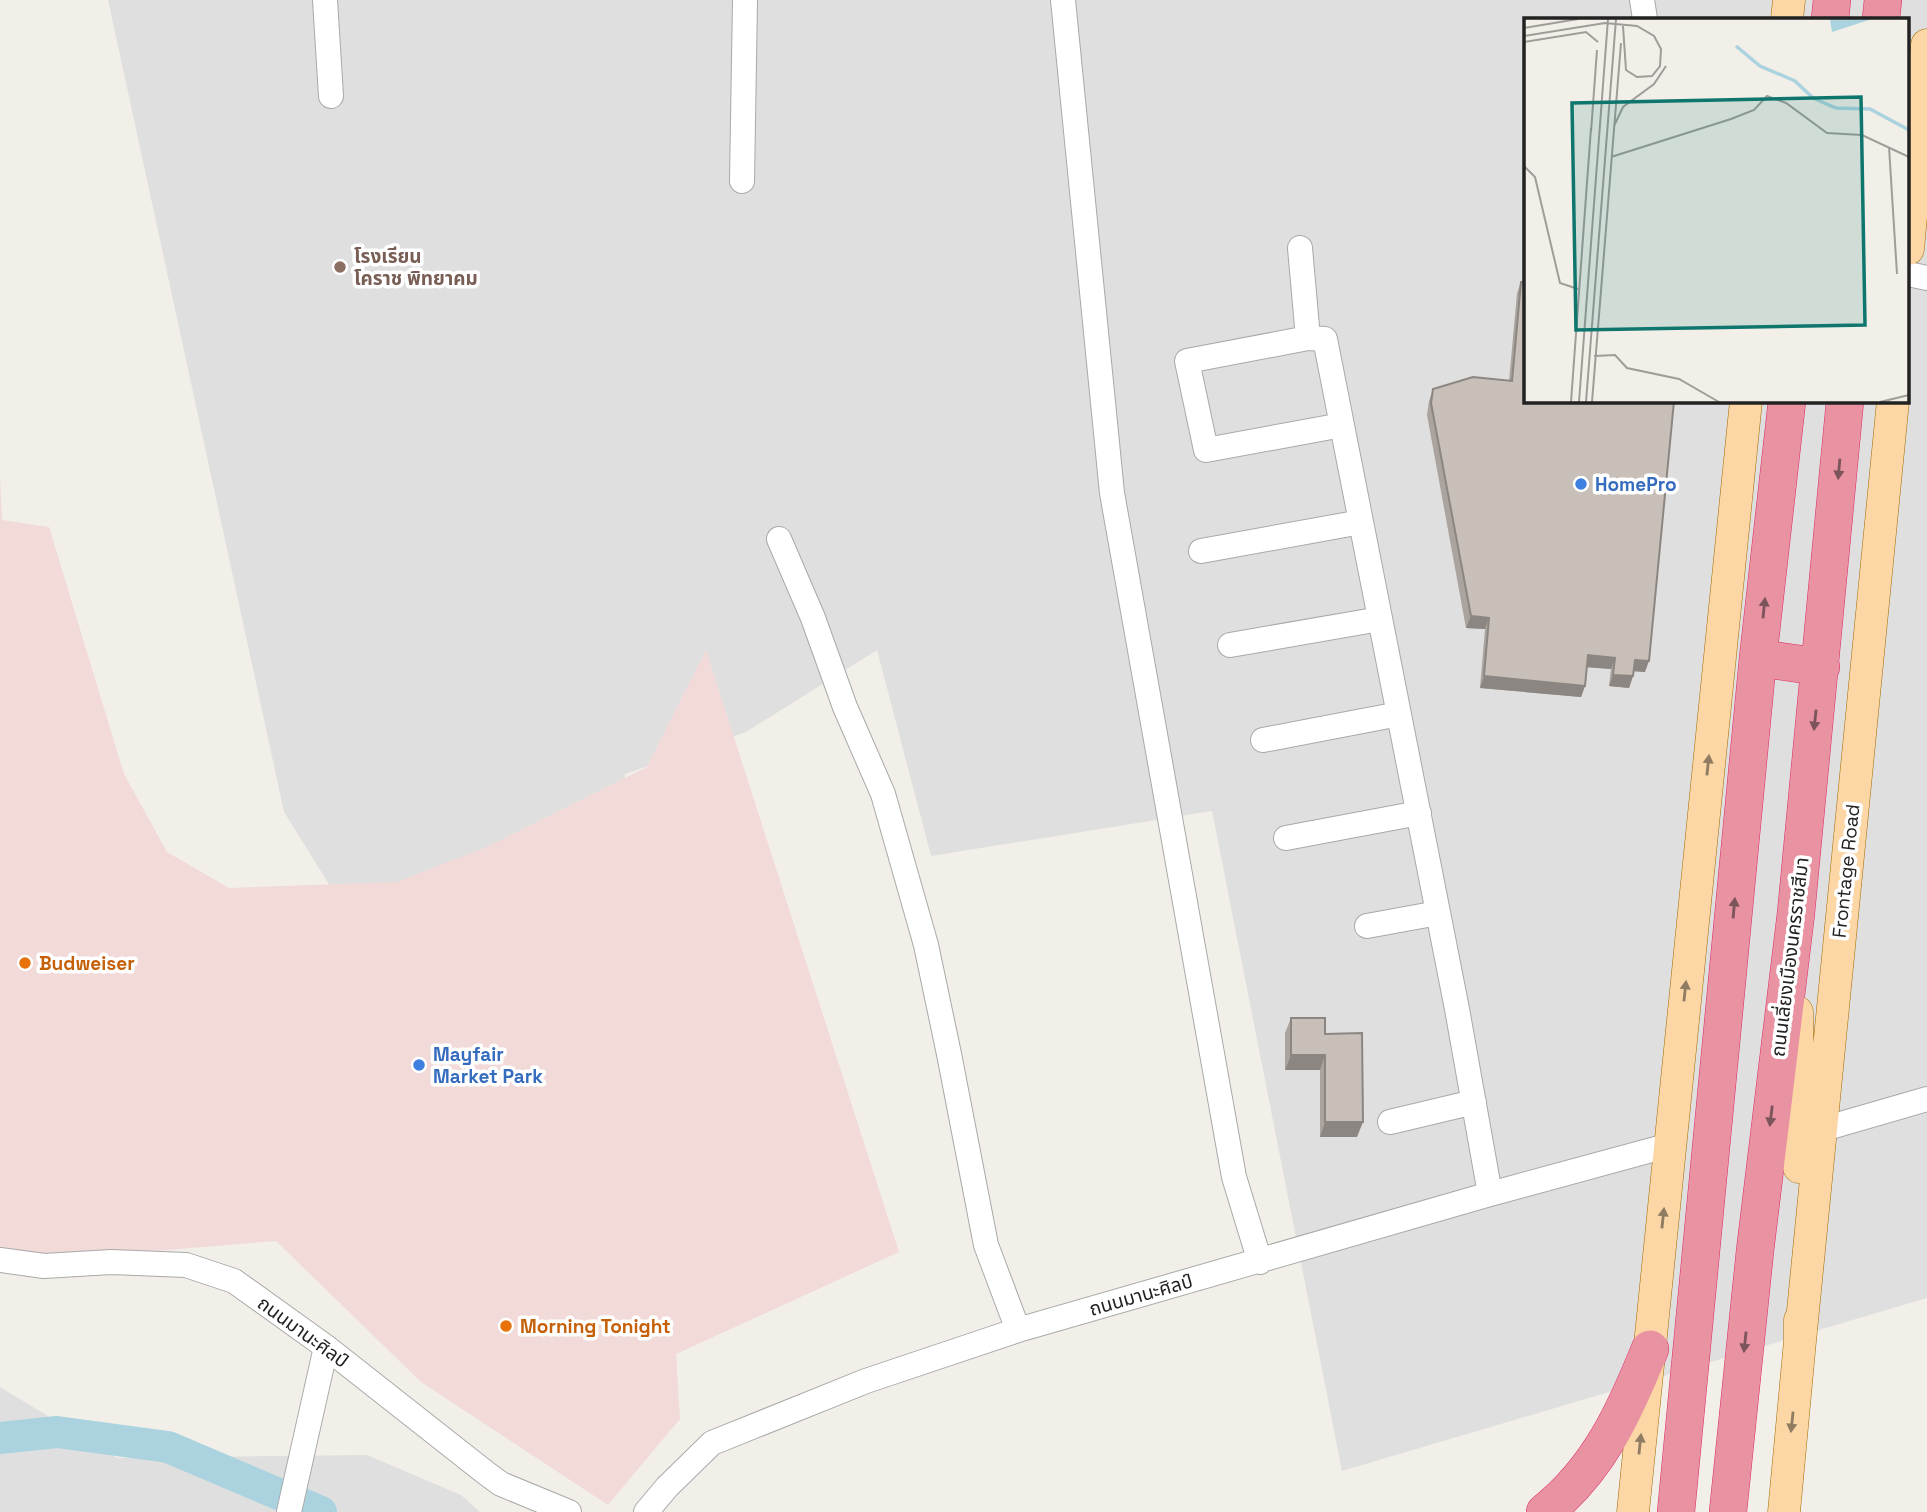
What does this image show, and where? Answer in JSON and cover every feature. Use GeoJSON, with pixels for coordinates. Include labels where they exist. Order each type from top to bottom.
{"type":"FeatureCollection","features":[{"type":"Feature","properties":{"kind":"highway"},"geometry":{"type":"LineString","coordinates":[[1830,18],[1832,0]]}},
{"type":"Feature","properties":{"kind":"highway"},"geometry":{"type":"LineString","coordinates":[[1881,18],[1883,0]]}},
{"type":"Feature","properties":{"kind":"highway"},"geometry":{"type":"LineString","coordinates":[[1676,1512],[1758,659],[1787,402]]}},
{"type":"Feature","properties":{"kind":"highway","name":"ถนนเลี่ยงเมืองนครราชสีมา"},"geometry":{"type":"LineString","coordinates":[[1728,1512],[1755,1251],[1796,913],[1845,402]]}},
{"type":"Feature","properties":{"kind":"highway"},"geometry":{"type":"LineString","coordinates":[[1758,659],[1821,667]]}},
{"type":"Feature","properties":{"kind":"highway"},"geometry":{"type":"LineString","coordinates":[[1545,1512],[1584,1475],[1609,1439],[1627,1405],[1650,1349]]}},
{"type":"Feature","properties":{"kind":"main road"},"geometry":{"type":"LineString","coordinates":[[1787,18],[1789,0]]}},
{"type":"Feature","properties":{"kind":"main road"},"geometry":{"type":"LineString","coordinates":[[1910,227],[1927,45]]}},
{"type":"Feature","properties":{"kind":"main road"},"geometry":{"type":"LineString","coordinates":[[1633,1512],[1746,402]]}},
{"type":"Feature","properties":{"kind":"main road","name":"Frontage Road"},"geometry":{"type":"LineString","coordinates":[[1800,1341],[1893,402]]}},
{"type":"Feature","properties":{"kind":"main road"},"geometry":{"type":"LineString","coordinates":[[1784,1512],[1800,1341],[1796,913]]}},
{"type":"Feature","properties":{"kind":"street"},"geometry":{"type":"LineString","coordinates":[[325,0],[331,96]]}},
{"type":"Feature","properties":{"kind":"street"},"geometry":{"type":"LineString","coordinates":[[742,181],[746,0]]}},
{"type":"Feature","properties":{"kind":"street"},"geometry":{"type":"LineString","coordinates":[[1063,0],[1112,493],[1234,1177],[1260,1262]]}},
{"type":"Feature","properties":{"kind":"street"},"geometry":{"type":"LineString","coordinates":[[1642,0],[1645,18]]}},
{"type":"Feature","properties":{"kind":"street"},"geometry":{"type":"LineString","coordinates":[[1300,248],[1308,338]]}},
{"type":"Feature","properties":{"kind":"street"},"geometry":{"type":"LineString","coordinates":[[1342,425],[1206,450],[1187,360],[1308,338],[1325,339],[1419,813],[1490,1194]]}},
{"type":"Feature","properties":{"kind":"street"},"geometry":{"type":"LineString","coordinates":[[1200,551],[1361,522]]}},
{"type":"Feature","properties":{"kind":"street"},"geometry":{"type":"LineString","coordinates":[[779,539],[813,618],[845,707],[883,794],[928,957],[986,1245],[1018,1330]]}},
{"type":"Feature","properties":{"kind":"street"},"geometry":{"type":"LineString","coordinates":[[1230,645],[1380,619]]}},
{"type":"Feature","properties":{"kind":"street"},"geometry":{"type":"LineString","coordinates":[[1263,740],[1399,714]]}},
{"type":"Feature","properties":{"kind":"street"},"geometry":{"type":"LineString","coordinates":[[1286,838],[1419,813]]}},
{"type":"Feature","properties":{"kind":"street"},"geometry":{"type":"LineString","coordinates":[[1367,926],[1438,913]]}},
{"type":"Feature","properties":{"kind":"street"},"geometry":{"type":"LineString","coordinates":[[1820,1130],[1927,1099]]}},
{"type":"Feature","properties":{"kind":"street"},"geometry":{"type":"LineString","coordinates":[[1390,1122],[1474,1102]]}},
{"type":"Feature","properties":{"kind":"street","name":"ถนนมานะศิลป์"},"geometry":{"type":"LineString","coordinates":[[646,1512],[667,1487],[712,1443],[866,1381],[1018,1330],[1670,1145]]}},
{"type":"Feature","properties":{"kind":"street","name":"ถนนมานะศิลป์"},"geometry":{"type":"LineString","coordinates":[[0,1260],[44,1266],[111,1262],[186,1265],[234,1281],[326,1347],[486,1473],[501,1483],[569,1512]]}},
{"type":"Feature","properties":{"kind":"street"},"geometry":{"type":"LineString","coordinates":[[289,1512],[326,1347]]}},
{"type":"Feature","properties":{"kind":"shaded area"},"geometry":{"type":"Polygon","coordinates":[[[108,0],[1927,0],[1927,1298],[1342,1471],[1212,811],[931,856],[877,650],[746,732],[625,774],[628,895],[355,926],[284,812],[108,0]]]}},
{"type":"Feature","properties":{"kind":"shaded area","name":"Mayfair Market Park"},"geometry":{"type":"Polygon","coordinates":[[[0,476],[2,520],[49,527],[124,774],[167,852],[229,888],[397,882],[489,846],[647,767],[706,650],[899,1252],[676,1354],[680,1419],[608,1505],[421,1382],[276,1241],[43,1260],[0,1253],[0,476]]]}},
{"type":"Feature","properties":{"kind":"shaded area"},"geometry":{"type":"Polygon","coordinates":[[[0,1387],[117,1458],[367,1455],[461,1495],[480,1512],[0,1512],[0,1387]]]}},
{"type":"Feature","properties":{"kind":"building"},"geometry":{"type":"Polygon","coordinates":[[[1521,282],[1524,282],[1524,402],[1674,402],[1649,661],[1635,660],[1633,676],[1613,675],[1615,658],[1588,655],[1585,686],[1484,676],[1489,618],[1471,616],[1431,403],[1433,389],[1473,377],[1512,381],[1521,282]]]}},
{"type":"Feature","properties":{"kind":"building"},"geometry":{"type":"Polygon","coordinates":[[[1291,1018],[1325,1018],[1325,1034],[1362,1033],[1363,1122],[1325,1122],[1325,1055],[1291,1055],[1291,1018]]]}},
{"type":"Feature","properties":{"kind":"waterway"},"geometry":{"type":"LineString","coordinates":[[0,1438],[57,1432],[168,1447],[321,1512]]}},
{"type":"Feature","properties":{"kind":"place","name":"โรงเรียน โคราช พิทยาคม"},"geometry":{"type":"Point","coordinates":[340,267]}},
{"type":"Feature","properties":{"kind":"place","name":"HomePro"},"geometry":{"type":"Point","coordinates":[1581,484]}},
{"type":"Feature","properties":{"kind":"place","name":"Budweiser"},"geometry":{"type":"Point","coordinates":[25,963]}},
{"type":"Feature","properties":{"kind":"place","name":"Mayfair Market Park"},"geometry":{"type":"Point","coordinates":[419,1065]}},
{"type":"Feature","properties":{"kind":"place","name":"Morning Tonight"},"geometry":{"type":"Point","coordinates":[506,1326]}}]}
